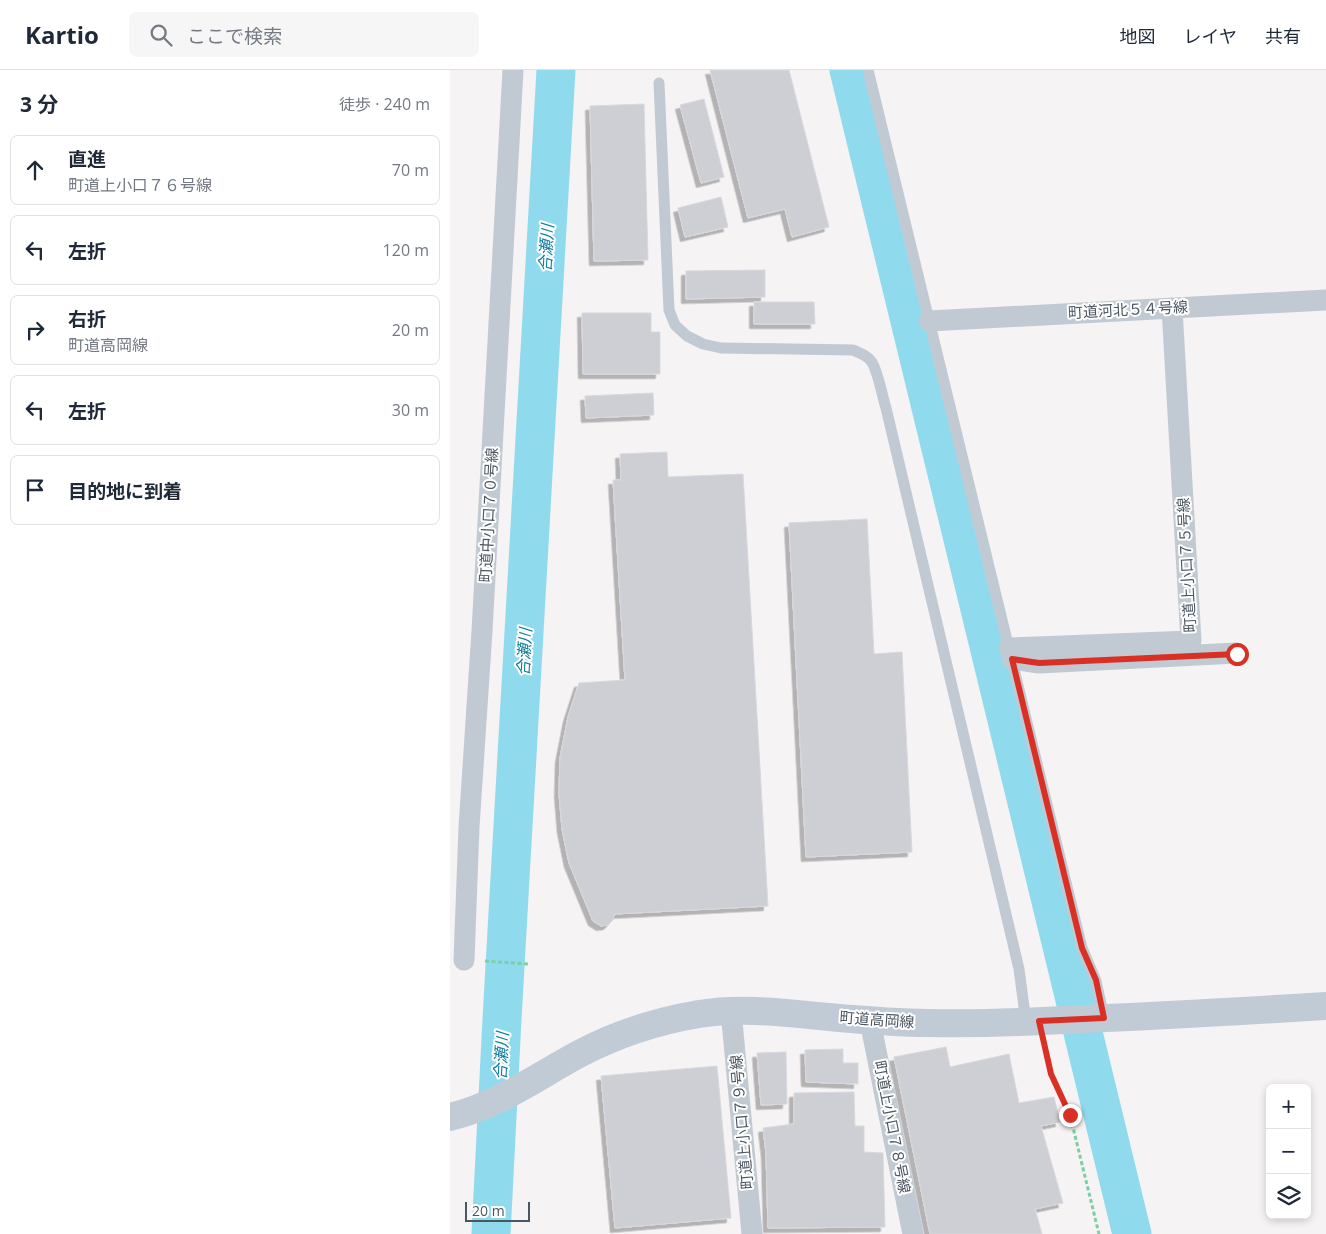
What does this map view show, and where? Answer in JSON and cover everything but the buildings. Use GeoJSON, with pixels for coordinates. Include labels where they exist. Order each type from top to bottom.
{"type":"FeatureCollection","features":[{"type":"Feature","properties":{"kind":"street","name":"町道中小口７０号線"},"geometry":{"type":"LineString","coordinates":[[464,960],[460,827],[482,631],[513,70]]}},
{"type":"Feature","properties":{"kind":"street","name":"町道河北５４号線"},"geometry":{"type":"LineString","coordinates":[[929,321],[1326,300]]}},
{"type":"Feature","properties":{"kind":"street","name":"町道上小口７５号線"},"geometry":{"type":"LineString","coordinates":[[1010,654],[1191,641],[1172,308]]}},
{"type":"Feature","properties":{"kind":"street"},"geometry":{"type":"LineString","coordinates":[[1010,654],[1039,663],[1237,654]]}},
{"type":"Feature","properties":{"kind":"street","name":"町道高岡線"},"geometry":{"type":"LineString","coordinates":[[458,1115],[490,1104],[604,1042],[650,1025],[700,1014],[731,1011],[779,1012],[870,1021],[928,1023],[1098,1019],[1326,1006]]}},
{"type":"Feature","properties":{"kind":"street","name":"町道上小口７９号線"},"geometry":{"type":"LineString","coordinates":[[731,1011],[752,1234]]}},
{"type":"Feature","properties":{"kind":"street","name":"町道上小口７８号線"},"geometry":{"type":"LineString","coordinates":[[870,1021],[913,1234]]}},
{"type":"Feature","properties":{"kind":"lane"},"geometry":{"type":"LineString","coordinates":[[868,70],[1082,948],[1096,980],[1098,1019]]}},
{"type":"Feature","properties":{"kind":"lane"},"geometry":{"type":"LineString","coordinates":[[659,83],[669,310],[676,325],[694,340],[721,348],[853,350],[870,359],[874,367],[888,418],[1020,969],[1041,1021]]}},
{"type":"Feature","properties":{"kind":"path"},"geometry":{"type":"LineString","coordinates":[[464,960],[529,964]]}},
{"type":"Feature","properties":{"kind":"path"},"geometry":{"type":"LineString","coordinates":[[1041,1021],[1051,1074],[1070,1115],[1099,1234]]}},
{"type":"Feature","properties":{"kind":"waterway","name":"合瀬川"},"geometry":{"type":"LineString","coordinates":[[491,1234],[556,70]]}},
{"type":"Feature","properties":{"kind":"waterway"},"geometry":{"type":"LineString","coordinates":[[849,70],[1132,1234]]}},
{"type":"Feature","properties":{"kind":"route"},"geometry":{"type":"LineString","coordinates":[[1070,1115],[1051,1074],[1039,1021],[1104,1018],[1096,980],[1082,948],[1012,659],[1039,663],[1237,654]]}}]}
